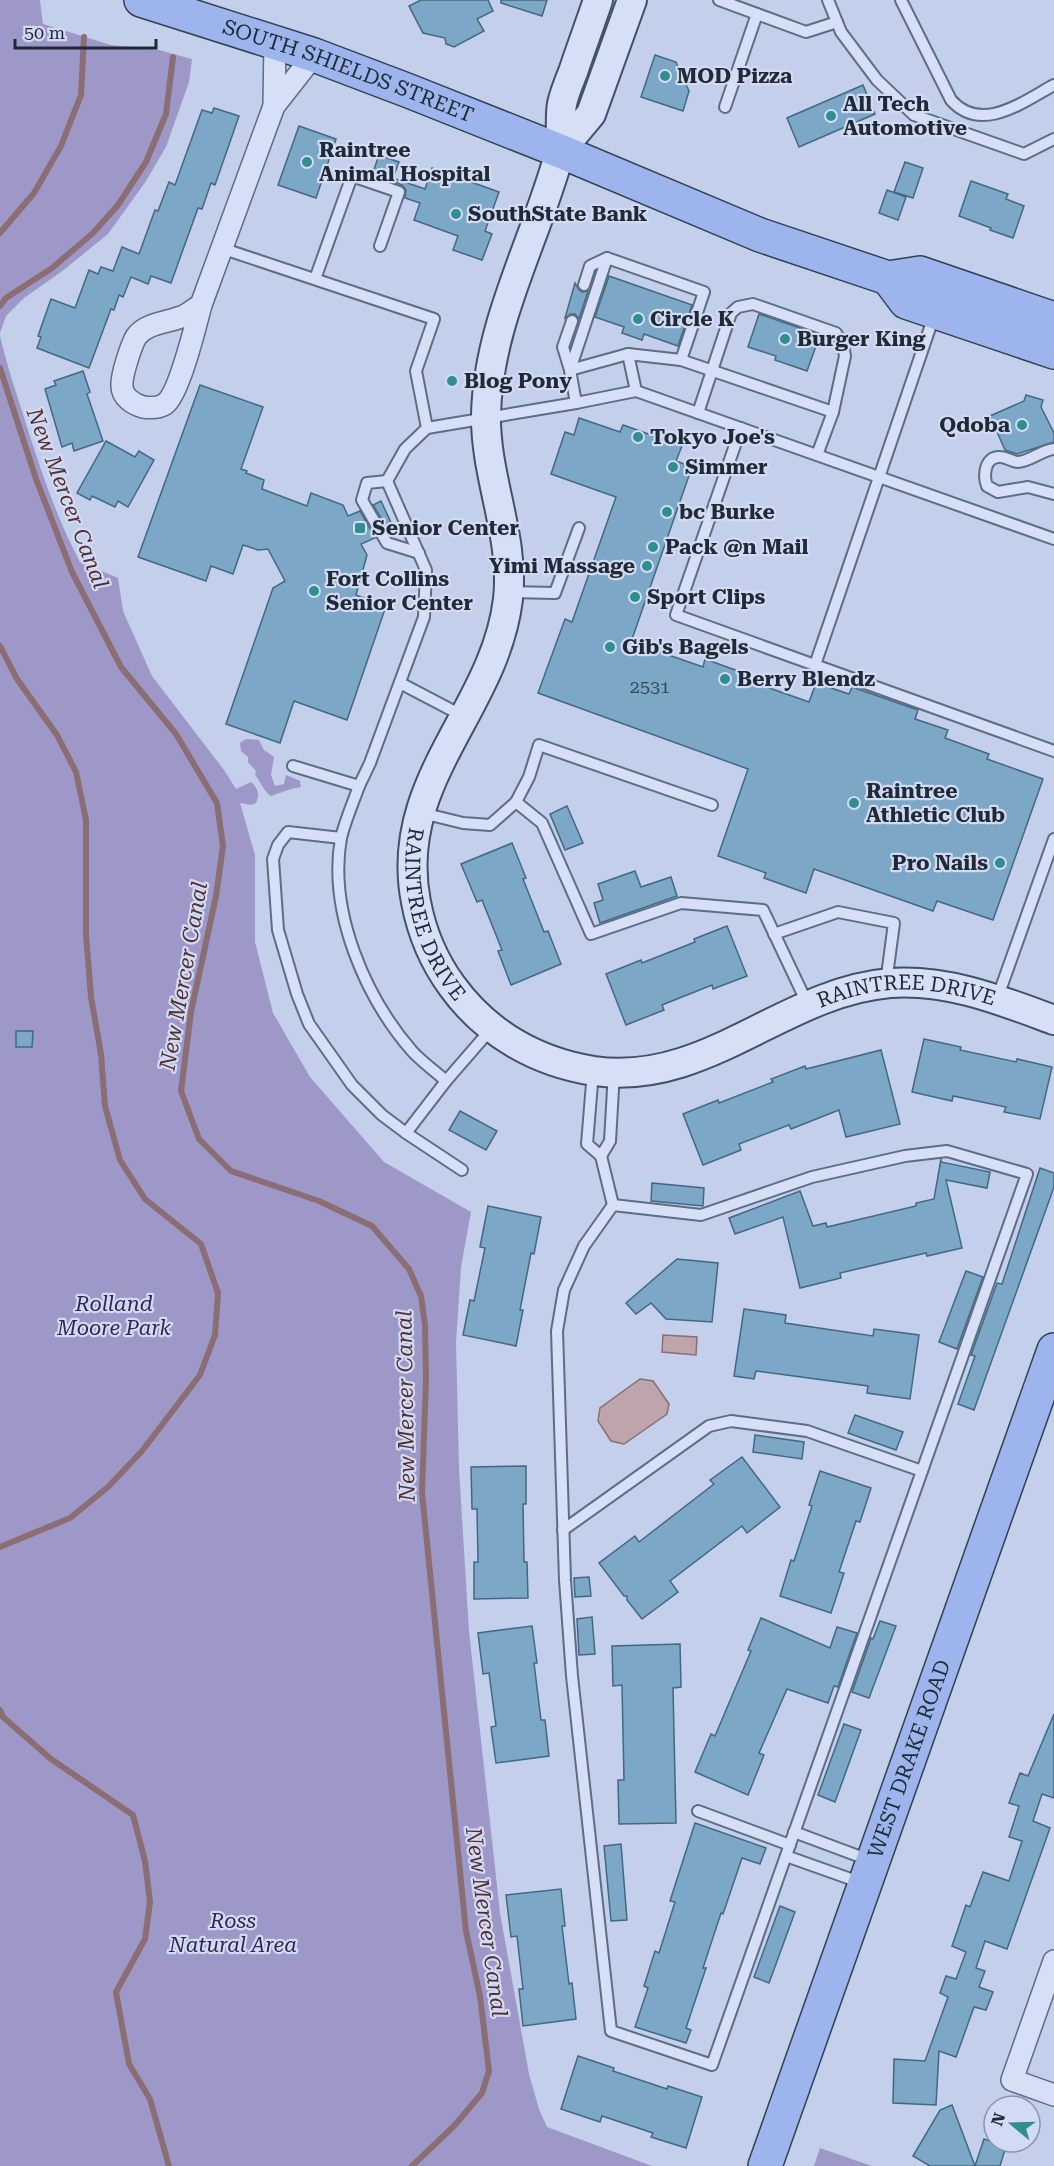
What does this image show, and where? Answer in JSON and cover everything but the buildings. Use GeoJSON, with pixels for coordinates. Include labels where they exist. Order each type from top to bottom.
{"type":"FeatureCollection","features":[{"type":"Feature","properties":{"kind":"main road","name":"SOUTH SHIELDS STREET"},"geometry":{"type":"LineString","coordinates":[[141,0],[314,55],[560,151],[760,235],[888,278],[920,273],[1054,319]]}},
{"type":"Feature","properties":{"kind":"main road"},"geometry":{"type":"LineString","coordinates":[[888,278],[906,302],[1054,352]]}},
{"type":"Feature","properties":{"kind":"main road"},"geometry":{"type":"LineString","coordinates":[[936,312],[970,306],[1054,332]]}},
{"type":"Feature","properties":{"kind":"main road","name":"WEST DRAKE ROAD"},"geometry":{"type":"LineString","coordinates":[[765,2166],[1054,1350]]}},
{"type":"Feature","properties":{"kind":"street"},"geometry":{"type":"LineString","coordinates":[[560,151],[562,104],[598,0]]}},
{"type":"Feature","properties":{"kind":"street"},"geometry":{"type":"LineString","coordinates":[[560,151],[591,114],[632,0]]}},
{"type":"Feature","properties":{"kind":"street"},"geometry":{"type":"LineString","coordinates":[[274,106],[275,42]]}},
{"type":"Feature","properties":{"kind":"street"},"geometry":{"type":"LineString","coordinates":[[201,305],[183,317],[148,327],[136,337],[121,385],[125,395],[132,402],[153,408],[165,404],[173,393],[221,248],[274,106],[314,55]]}},
{"type":"Feature","properties":{"kind":"street","name":"RAINTREE DRIVE"},"geometry":{"type":"LineString","coordinates":[[560,151],[504,312],[490,370],[486,418],[489,453],[503,523],[508,567],[509,592],[505,620],[493,658],[436,768],[419,812],[413,841],[414,893],[421,927],[431,954],[463,1001],[492,1028],[514,1044],[564,1064],[604,1071],[664,1068],[688,1062],[716,1051],[808,1005],[842,992],[886,984],[919,982],[954,986],[1054,1020]]}},
{"type":"Feature","properties":{"kind":"street"},"geometry":{"type":"LineString","coordinates":[[1054,1962],[1012,2080],[1054,2095]]}},
{"type":"Feature","properties":{"kind":"lane"},"geometry":{"type":"LineString","coordinates":[[719,0],[806,32],[837,22]]}},
{"type":"Feature","properties":{"kind":"lane"},"geometry":{"type":"LineString","coordinates":[[841,0],[829,2],[841,32],[877,80],[914,115],[1024,154],[1054,140]]}},
{"type":"Feature","properties":{"kind":"lane"},"geometry":{"type":"LineString","coordinates":[[901,0],[951,100],[960,110],[981,116],[1005,111],[1054,85]]}},
{"type":"Feature","properties":{"kind":"lane"},"geometry":{"type":"LineString","coordinates":[[725,107],[758,14]]}},
{"type":"Feature","properties":{"kind":"lane"},"geometry":{"type":"LineString","coordinates":[[315,279],[352,176],[399,192],[380,246]]}},
{"type":"Feature","properties":{"kind":"lane"},"geometry":{"type":"LineString","coordinates":[[221,248],[434,319],[416,371],[427,428]]}},
{"type":"Feature","properties":{"kind":"lane"},"geometry":{"type":"LineString","coordinates":[[570,370],[607,258]]}},
{"type":"Feature","properties":{"kind":"lane"},"geometry":{"type":"LineString","coordinates":[[584,285],[590,266],[607,258],[704,292],[681,360]]}},
{"type":"Feature","properties":{"kind":"lane"},"geometry":{"type":"LineString","coordinates":[[699,413],[731,313],[738,307],[753,304],[836,333],[843,345],[845,356],[833,412],[817,454]]}},
{"type":"Feature","properties":{"kind":"lane"},"geometry":{"type":"LineString","coordinates":[[815,665],[936,312]]}},
{"type":"Feature","properties":{"kind":"lane"},"geometry":{"type":"LineString","coordinates":[[572,321],[563,347],[576,403]]}},
{"type":"Feature","properties":{"kind":"lane"},"geometry":{"type":"LineString","coordinates":[[570,370],[628,354],[681,360],[833,412]]}},
{"type":"Feature","properties":{"kind":"lane"},"geometry":{"type":"LineString","coordinates":[[628,354],[636,391]]}},
{"type":"Feature","properties":{"kind":"lane"},"geometry":{"type":"LineString","coordinates":[[387,481],[405,448],[427,428],[636,391],[1054,539]]}},
{"type":"Feature","properties":{"kind":"lane"},"geometry":{"type":"LineString","coordinates":[[741,428],[676,615],[1054,751]]}},
{"type":"Feature","properties":{"kind":"lane"},"geometry":{"type":"LineString","coordinates":[[1054,449],[1021,462],[995,457],[988,463],[984,473],[987,486],[998,492],[1028,487],[1054,494]]}},
{"type":"Feature","properties":{"kind":"lane"},"geometry":{"type":"LineString","coordinates":[[387,481],[367,483],[362,500],[387,543],[419,553]]}},
{"type":"Feature","properties":{"kind":"lane"},"geometry":{"type":"LineString","coordinates":[[387,481],[426,570],[424,617],[370,763],[358,786],[341,838],[339,867],[342,902],[354,956],[385,1015],[413,1052],[447,1081]]}},
{"type":"Feature","properties":{"kind":"lane"},"geometry":{"type":"LineString","coordinates":[[509,592],[555,593],[579,528]]}},
{"type":"Feature","properties":{"kind":"lane"},"geometry":{"type":"LineString","coordinates":[[400,683],[463,716]]}},
{"type":"Feature","properties":{"kind":"lane"},"geometry":{"type":"LineString","coordinates":[[419,812],[463,823],[490,825],[516,802],[529,777],[539,745],[712,805]]}},
{"type":"Feature","properties":{"kind":"lane"},"geometry":{"type":"LineString","coordinates":[[293,766],[358,786]]}},
{"type":"Feature","properties":{"kind":"lane"},"geometry":{"type":"LineString","coordinates":[[516,802],[542,823],[591,934],[681,903],[763,910],[808,1005]]}},
{"type":"Feature","properties":{"kind":"lane"},"geometry":{"type":"LineString","coordinates":[[341,838],[288,832],[278,844],[273,859],[278,930],[286,962],[309,1024],[352,1084],[382,1115],[462,1170]]}},
{"type":"Feature","properties":{"kind":"lane"},"geometry":{"type":"LineString","coordinates":[[997,999],[1054,839]]}},
{"type":"Feature","properties":{"kind":"lane"},"geometry":{"type":"LineString","coordinates":[[774,934],[838,912],[894,923],[886,984]]}},
{"type":"Feature","properties":{"kind":"lane"},"geometry":{"type":"LineString","coordinates":[[406,1133],[492,1028]]}},
{"type":"Feature","properties":{"kind":"lane"},"geometry":{"type":"LineString","coordinates":[[601,1156],[610,1141],[604,1071]]}},
{"type":"Feature","properties":{"kind":"lane"},"geometry":{"type":"LineString","coordinates":[[604,1071],[586,1144],[601,1156],[614,1205]]}},
{"type":"Feature","properties":{"kind":"lane"},"geometry":{"type":"LineString","coordinates":[[947,1151],[1027,1174],[712,2065],[611,2031],[572,1676],[563,1530],[557,1331],[564,1290],[584,1246],[614,1205],[701,1215],[812,1177],[905,1156],[947,1151]]}},
{"type":"Feature","properties":{"kind":"lane"},"geometry":{"type":"LineString","coordinates":[[563,1530],[709,1426],[731,1421],[807,1431],[922,1471]]}},
{"type":"Feature","properties":{"kind":"lane"},"geometry":{"type":"LineString","coordinates":[[698,1811],[790,1845]]}},
{"type":"Feature","properties":{"kind":"lane"},"geometry":{"type":"LineString","coordinates":[[794,1832],[868,1872]]}},
{"type":"Feature","properties":{"kind":"lane"},"geometry":{"type":"LineString","coordinates":[[786,1856],[868,1872]]}},
{"type":"Feature","properties":{"kind":"green space"},"geometry":{"type":"Polygon","coordinates":[[[0,0],[39,0],[43,24],[111,45],[159,50],[192,59],[189,82],[166,147],[146,181],[108,234],[24,298],[6,316],[0,333],[0,0]]]}},
{"type":"Feature","properties":{"kind":"green space","name":"Ross Natural Area"},"geometry":{"type":"Polygon","coordinates":[[[0,336],[44,477],[64,529],[80,562],[118,578],[123,611],[152,676],[236,789],[251,782],[257,789],[256,803],[251,805],[240,803],[255,855],[255,942],[273,1013],[310,1077],[384,1162],[471,1212],[461,1267],[456,1343],[459,1469],[469,1631],[500,1913],[529,2074],[547,2127],[652,2166],[0,2166],[0,336]]]}},
{"type":"Feature","properties":{"kind":"green space"},"geometry":{"type":"Polygon","coordinates":[[[246,739],[259,740],[264,750],[274,757],[271,775],[275,786],[284,784],[286,775],[300,781],[301,787],[271,796],[255,775],[256,771],[248,762],[248,757],[241,751],[240,743],[246,739]]]}},
{"type":"Feature","properties":{"kind":"green space"},"geometry":{"type":"Polygon","coordinates":[[[820,2148],[872,2166],[814,2166],[820,2148]]]}},
{"type":"Feature","properties":{"kind":"shaded area"},"geometry":{"type":"Polygon","coordinates":[[[663,1335],[697,1337],[696,1355],[662,1352],[663,1335]]]}},
{"type":"Feature","properties":{"kind":"shaded area"},"geometry":{"type":"Polygon","coordinates":[[[640,1379],[653,1381],[669,1404],[667,1414],[624,1444],[611,1441],[598,1421],[600,1408],[640,1379]]]}},
{"type":"Feature","properties":{"kind":"waterway"},"geometry":{"type":"LineString","coordinates":[[0,233],[34,193],[61,146],[81,95],[84,37]]}},
{"type":"Feature","properties":{"kind":"waterway","name":"New Mercer Canal"},"geometry":{"type":"LineString","coordinates":[[0,306],[6,298],[52,268],[93,233],[118,205],[146,162],[166,114],[173,57]]}},
{"type":"Feature","properties":{"kind":"waterway","name":"New Mercer Canal"},"geometry":{"type":"LineString","coordinates":[[0,368],[36,479],[72,572],[121,667],[176,734],[217,803],[223,846],[216,896],[191,1012],[181,1091],[199,1139],[231,1171],[319,1201],[372,1226],[409,1269],[421,1296],[425,1325],[426,1379],[422,1493],[466,1931],[480,1996],[489,2071],[482,2093],[454,2126],[412,2166]]}},
{"type":"Feature","properties":{"kind":"waterway"},"geometry":{"type":"LineString","coordinates":[[0,646],[17,679],[57,735],[76,772],[86,820],[86,934],[91,997],[101,1054],[105,1106],[120,1160],[145,1199],[201,1244],[218,1293],[215,1335],[200,1375],[142,1451],[108,1487],[70,1518],[0,1547]]}},
{"type":"Feature","properties":{"kind":"waterway"},"geometry":{"type":"LineString","coordinates":[[0,1710],[3,1717],[51,1759],[133,1815],[145,1861],[150,1902],[145,1939],[116,1992],[129,2064],[150,2099],[169,2166]]}},
{"type":"Feature","properties":{"kind":"place","name":"MOD Pizza"},"geometry":{"type":"Point","coordinates":[665,76]}},
{"type":"Feature","properties":{"kind":"place","name":"All Tech Automotive"},"geometry":{"type":"Point","coordinates":[831,116]}},
{"type":"Feature","properties":{"kind":"place","name":"Raintree Animal Hospital"},"geometry":{"type":"Point","coordinates":[307,162]}},
{"type":"Feature","properties":{"kind":"place","name":"SouthState Bank"},"geometry":{"type":"Point","coordinates":[456,214]}},
{"type":"Feature","properties":{"kind":"place","name":"Circle K"},"geometry":{"type":"Point","coordinates":[638,319]}},
{"type":"Feature","properties":{"kind":"place","name":"Burger King"},"geometry":{"type":"Point","coordinates":[785,339]}},
{"type":"Feature","properties":{"kind":"place","name":"Blog Pony"},"geometry":{"type":"Point","coordinates":[452,381]}},
{"type":"Feature","properties":{"kind":"place","name":"Qdoba"},"geometry":{"type":"Point","coordinates":[1022,425]}},
{"type":"Feature","properties":{"kind":"place","name":"Tokyo Joe's"},"geometry":{"type":"Point","coordinates":[638,437]}},
{"type":"Feature","properties":{"kind":"place","name":"Simmer"},"geometry":{"type":"Point","coordinates":[673,467]}},
{"type":"Feature","properties":{"kind":"place","name":"bc Burke"},"geometry":{"type":"Point","coordinates":[667,512]}},
{"type":"Feature","properties":{"kind":"place","name":"Senior Center"},"geometry":{"type":"Point","coordinates":[360,528]}},
{"type":"Feature","properties":{"kind":"place","name":"Pack @n Mail"},"geometry":{"type":"Point","coordinates":[653,547]}},
{"type":"Feature","properties":{"kind":"place","name":"Yimi Massage"},"geometry":{"type":"Point","coordinates":[647,566]}},
{"type":"Feature","properties":{"kind":"place","name":"Fort Collins Senior Center"},"geometry":{"type":"Point","coordinates":[314,591]}},
{"type":"Feature","properties":{"kind":"place","name":"Sport Clips"},"geometry":{"type":"Point","coordinates":[635,597]}},
{"type":"Feature","properties":{"kind":"place","name":"Gib's Bagels"},"geometry":{"type":"Point","coordinates":[610,647]}},
{"type":"Feature","properties":{"kind":"place","name":"Berry Blendz"},"geometry":{"type":"Point","coordinates":[725,679]}},
{"type":"Feature","properties":{"kind":"place","name":"Raintree Athletic Club"},"geometry":{"type":"Point","coordinates":[854,803]}},
{"type":"Feature","properties":{"kind":"place","name":"Pro Nails"},"geometry":{"type":"Point","coordinates":[1000,863]}},
{"type":"Feature","properties":{"kind":"park label","name":"Rolland Moore Park"},"geometry":{"type":"Point","coordinates":[114,1316]}}]}
